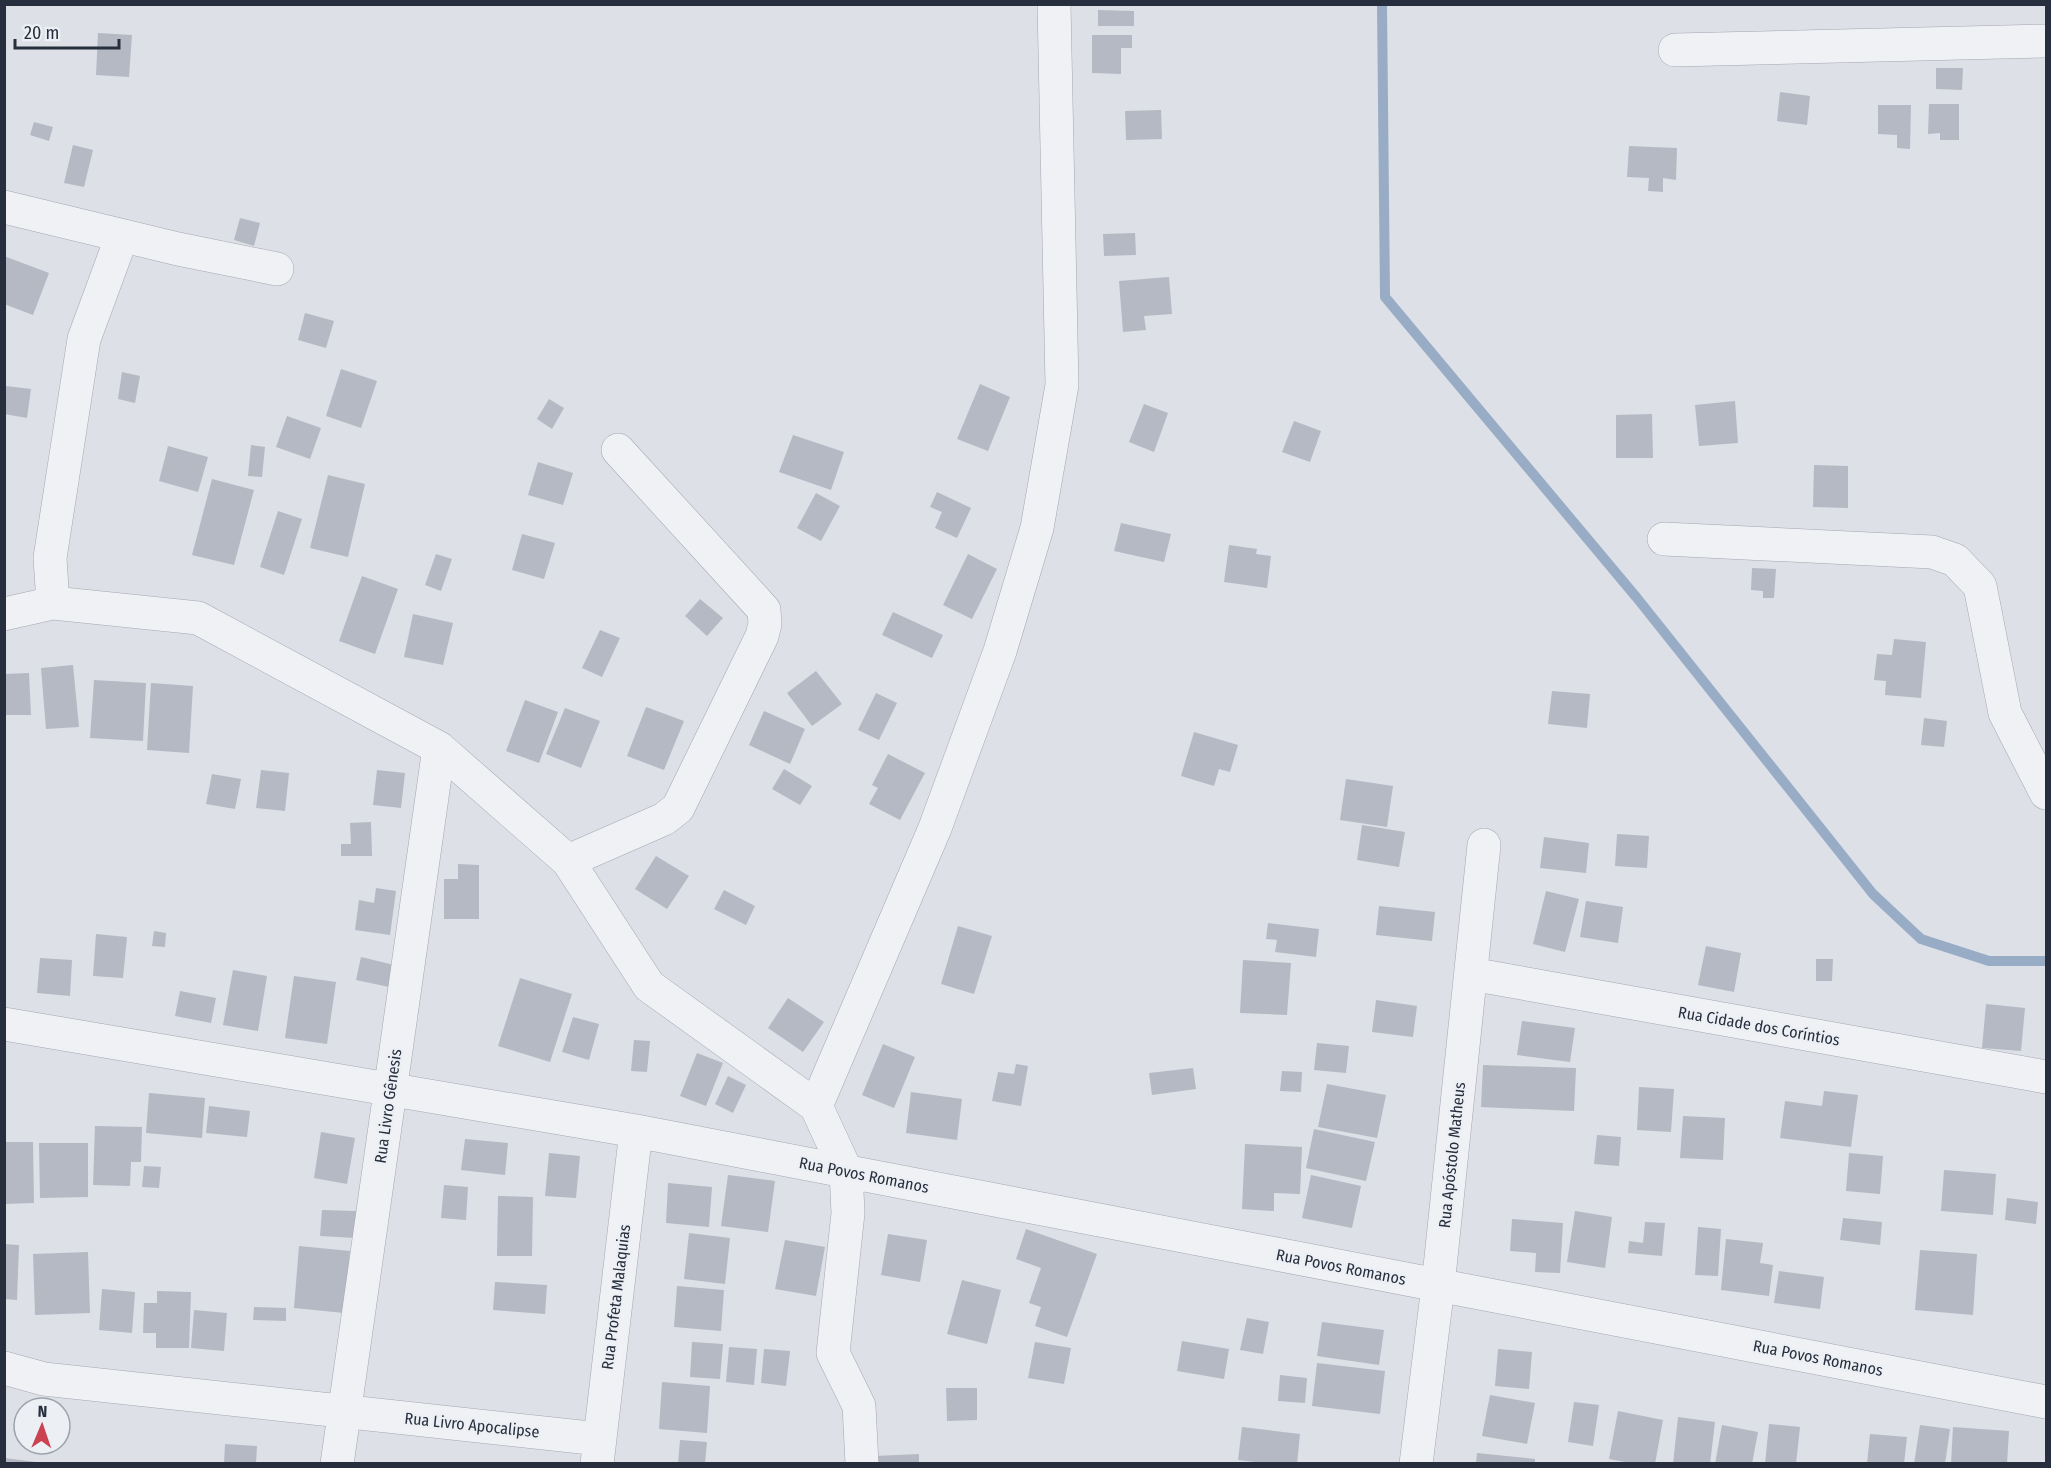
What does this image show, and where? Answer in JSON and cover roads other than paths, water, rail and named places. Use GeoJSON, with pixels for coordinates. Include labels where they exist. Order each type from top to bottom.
{"type":"FeatureCollection","features":[{"type":"Feature","properties":{"kind":"street"},"geometry":{"type":"LineString","coordinates":[[816,1106],[935,828],[1000,651],[1037,528],[1062,385],[1054,4]]}},
{"type":"Feature","properties":{"kind":"street"},"geometry":{"type":"LineString","coordinates":[[1675,50],[2046,41]]}},
{"type":"Feature","properties":{"kind":"street"},"geometry":{"type":"LineString","coordinates":[[4,207],[122,236],[277,269]]}},
{"type":"Feature","properties":{"kind":"street"},"geometry":{"type":"LineString","coordinates":[[53,603],[50,558],[84,339],[122,236]]}},
{"type":"Feature","properties":{"kind":"street"},"geometry":{"type":"LineString","coordinates":[[568,861],[664,819],[678,808],[762,636],[765,624],[764,610],[618,450]]}},
{"type":"Feature","properties":{"kind":"street"},"geometry":{"type":"LineString","coordinates":[[1664,539],[1932,552],[1955,560],[1980,586],[2006,713],[2046,792]]}},
{"type":"Feature","properties":{"kind":"street"},"geometry":{"type":"LineString","coordinates":[[4,614],[53,603],[198,618],[439,748],[568,861],[649,986],[816,1106],[846,1171],[848,1212],[834,1353],[859,1406],[862,1464]]}},
{"type":"Feature","properties":{"kind":"street","name":"Rua Livro Gênesis"},"geometry":{"type":"LineString","coordinates":[[338,1464],[439,748]]}},
{"type":"Feature","properties":{"kind":"street","name":"Rua Apóstolo Matheus"},"geometry":{"type":"LineString","coordinates":[[1416,1464],[1438,1286],[1484,845]]}},
{"type":"Feature","properties":{"kind":"street","name":"Rua Cidade dos Coríntios"},"geometry":{"type":"LineString","coordinates":[[1471,975],[2046,1077]]}},
{"type":"Feature","properties":{"kind":"street","name":"Rua Povos Romanos"},"geometry":{"type":"LineString","coordinates":[[4,1024],[636,1131],[2046,1402]]}},
{"type":"Feature","properties":{"kind":"street","name":"Rua Profeta Malaquias"},"geometry":{"type":"LineString","coordinates":[[598,1451],[636,1131]]}},
{"type":"Feature","properties":{"kind":"street","name":"Rua Livro Apocalipse"},"geometry":{"type":"LineString","coordinates":[[4,1368],[44,1379],[345,1411],[598,1451]]}},
{"type":"Feature","properties":{"kind":"waterway"},"geometry":{"type":"LineString","coordinates":[[1382,4],[1385,297],[1637,598],[1873,894],[1921,939],[1989,961],[2046,961]]}}]}
